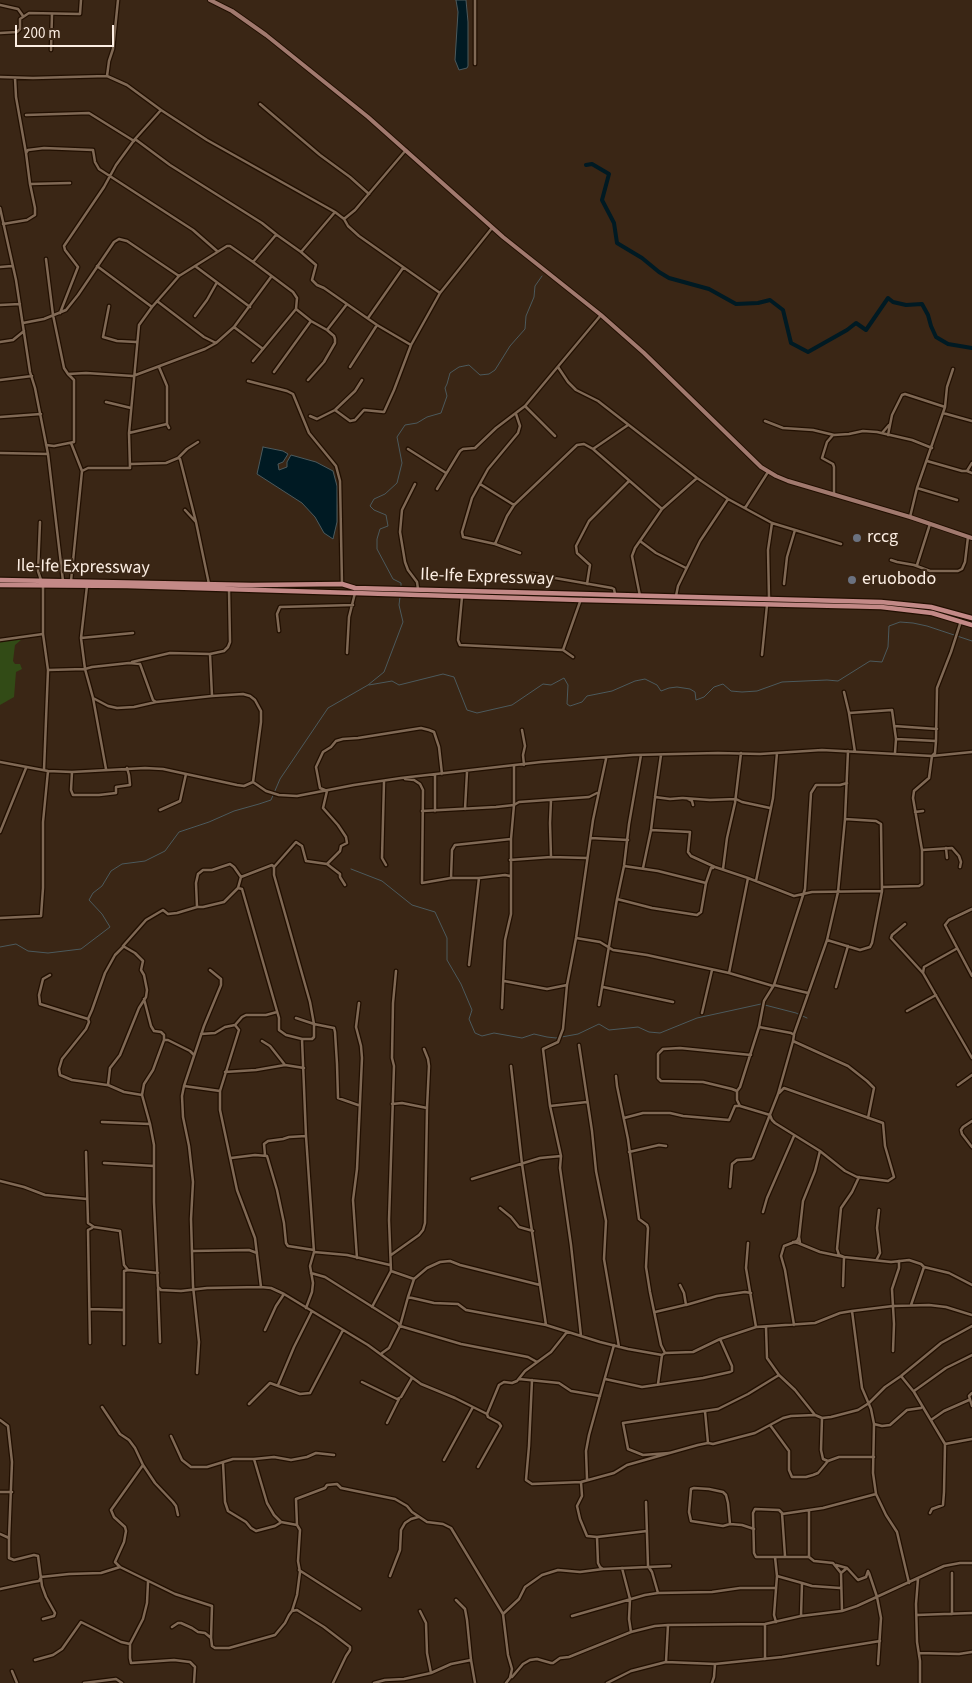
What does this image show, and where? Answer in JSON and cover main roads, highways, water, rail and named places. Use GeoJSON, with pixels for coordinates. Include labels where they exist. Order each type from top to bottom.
{"type":"FeatureCollection","features":[{"type":"Feature","properties":{"kind":"main road"},"geometry":{"type":"LineString","coordinates":[[210,0],[232,11],[266,35],[353,104],[492,228],[601,315],[644,353],[747,454],[768,472],[788,481],[970,537]]}},
{"type":"Feature","properties":{"kind":"main road","name":"Ile-Ife Expressway"},"geometry":{"type":"LineString","coordinates":[[0,580],[88,586],[229,590],[235,588]]}},
{"type":"Feature","properties":{"kind":"main road","name":"Ile-Ife Expressway"},"geometry":{"type":"LineString","coordinates":[[0,585],[63,581],[209,584],[235,588],[342,584],[366,591],[418,590],[676,597],[767,605],[910,609],[932,613],[972,625]]}},
{"type":"Feature","properties":{"kind":"main road","name":"Ile-Ife Expressway"},"geometry":{"type":"LineString","coordinates":[[251,588],[355,594],[366,591]]}},
{"type":"Feature","properties":{"kind":"main road","name":"Ile-Ife Expressway"},"geometry":{"type":"LineString","coordinates":[[401,591],[462,596],[581,600],[769,599],[881,602],[931,607],[972,618]]}},
{"type":"Feature","properties":{"kind":"water"},"geometry":{"type":"Polygon","coordinates":[[[456,0],[466,0],[468,22],[468,66],[459,70],[455,60],[458,12],[456,0]]]}},
{"type":"Feature","properties":{"kind":"water"},"geometry":{"type":"Polygon","coordinates":[[[263,447],[283,451],[288,454],[283,462],[278,464],[279,470],[287,467],[287,462],[291,455],[316,462],[333,471],[337,486],[337,522],[333,539],[324,533],[315,517],[302,503],[257,474],[263,447]]]}},
{"type":"Feature","properties":{"kind":"waterway"},"geometry":{"type":"LineString","coordinates":[[586,165],[592,164],[609,174],[602,200],[614,223],[617,243],[642,258],[669,278],[709,289],[736,304],[758,303],[770,300],[783,310],[791,343],[808,352],[856,323],[866,330],[888,298],[893,302],[906,305],[922,304],[936,337],[948,344],[972,348]]}},
{"type":"Feature","properties":{"kind":"waterway"},"geometry":{"type":"LineString","coordinates":[[401,588],[401,583],[393,579],[377,549],[380,529],[388,526],[386,515],[374,510],[370,506],[374,499],[385,494],[397,483],[402,463],[397,437],[405,425],[417,423],[427,417],[441,413],[447,396],[445,388],[450,373],[459,367],[469,365],[480,375],[489,374],[495,370],[510,346],[525,329],[526,316],[534,297],[535,286],[542,276]]}},
{"type":"Feature","properties":{"kind":"waterway"},"geometry":{"type":"LineString","coordinates":[[0,947],[16,944],[28,951],[48,953],[81,949],[110,927],[102,914],[89,900],[93,893],[102,886],[111,871],[122,864],[145,861],[165,851],[179,832],[234,811],[271,800],[280,779],[328,708],[368,685],[384,672],[403,622],[399,605],[400,597]]}},
{"type":"Feature","properties":{"kind":"waterway"},"geometry":{"type":"LineString","coordinates":[[369,685],[392,681],[399,685],[443,674],[454,677],[467,710],[477,713],[512,705],[543,684],[551,685],[564,678],[568,685],[567,704],[570,706],[582,702],[587,696],[612,691],[635,681],[645,679],[657,685],[661,691],[677,687],[690,689],[695,692],[696,700],[704,697],[714,687],[723,684],[731,691],[742,692],[757,691],[782,682],[838,681],[870,661],[882,662],[888,647],[889,626],[900,622],[927,626],[972,641]]}},
{"type":"Feature","properties":{"kind":"waterway"},"geometry":{"type":"LineString","coordinates":[[351,869],[382,881],[412,905],[435,912],[447,938],[447,960],[461,984],[472,1010],[469,1019],[475,1033],[482,1036],[494,1033],[522,1038],[534,1034],[556,1038],[578,1034],[599,1024],[609,1030],[638,1027],[649,1032],[660,1033],[697,1018],[761,1004],[796,1013],[807,1018]]}},
{"type":"Feature","properties":{"kind":"place","name":"rccg"},"geometry":{"type":"Point","coordinates":[857,538]}},
{"type":"Feature","properties":{"kind":"place","name":"eruobodo"},"geometry":{"type":"Point","coordinates":[852,580]}}]}
